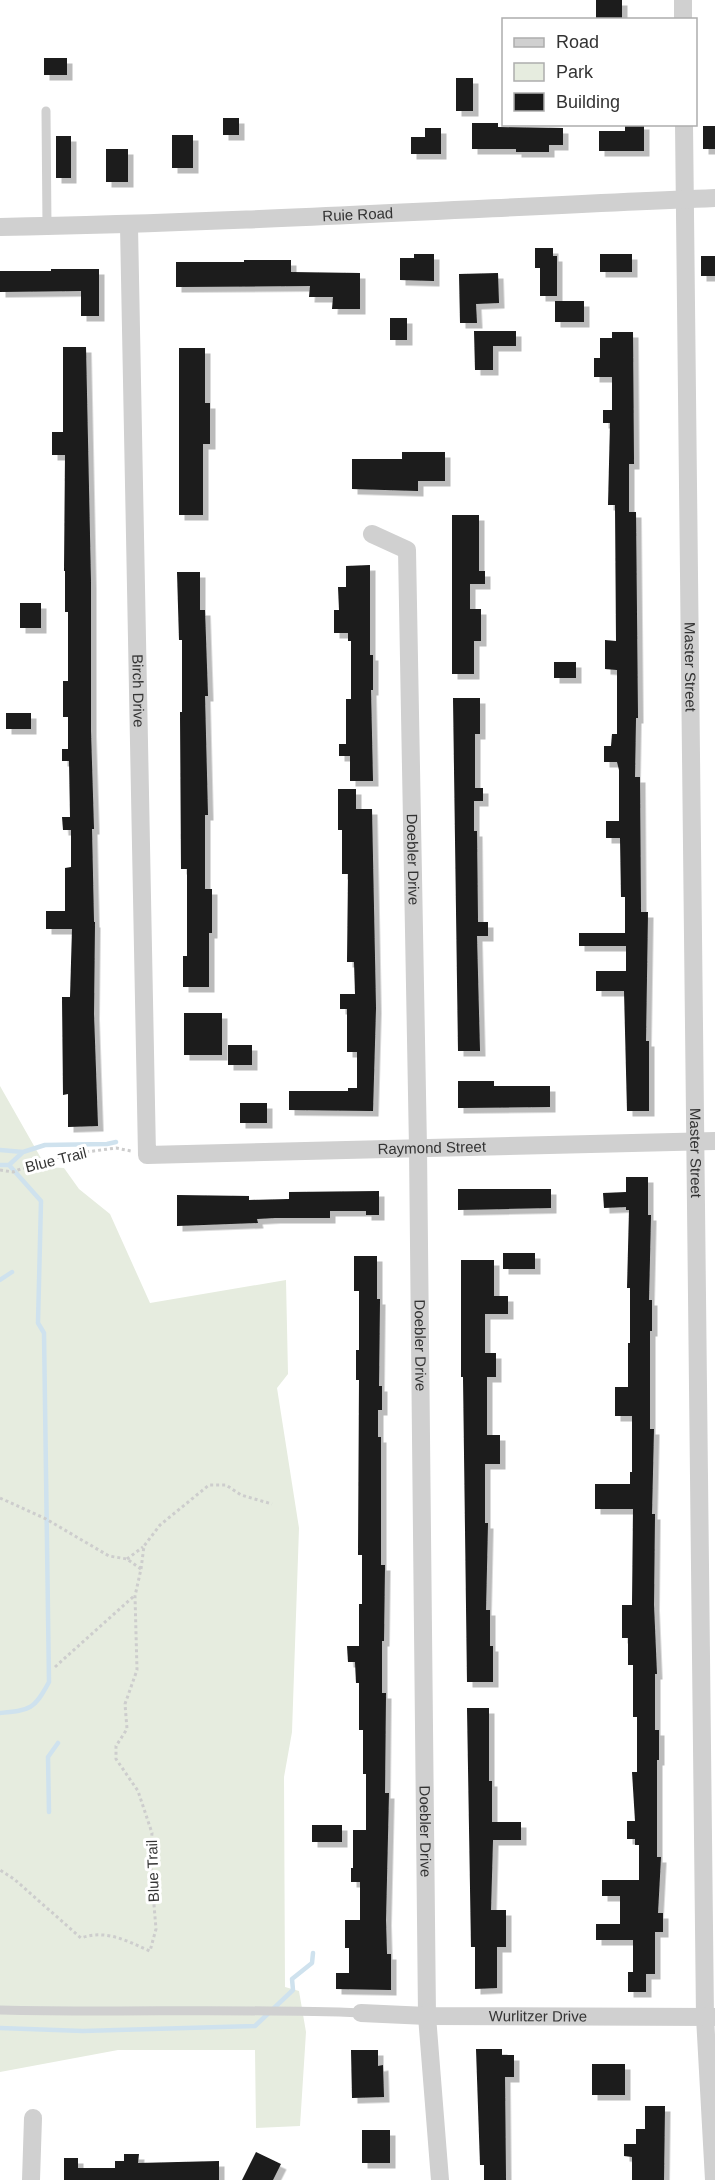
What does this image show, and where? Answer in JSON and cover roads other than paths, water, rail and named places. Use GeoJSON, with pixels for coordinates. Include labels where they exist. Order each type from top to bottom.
{"type":"FeatureCollection","features":[{"type":"Feature","properties":{"kind":"street"},"geometry":{"type":"LineString","coordinates":[[682,0],[683,18]]}},
{"type":"Feature","properties":{"kind":"street","name":"Master Street"},"geometry":{"type":"LineString","coordinates":[[684,126],[695,1142],[714,2180]]}},
{"type":"Feature","properties":{"kind":"street","name":"Ruie Road"},"geometry":{"type":"LineString","coordinates":[[0,227],[129,226],[715,198]]}},
{"type":"Feature","properties":{"kind":"street","name":"Birch Drive"},"geometry":{"type":"LineString","coordinates":[[129,226],[147,1155]]}},
{"type":"Feature","properties":{"kind":"street","name":"Doebler Drive"},"geometry":{"type":"LineString","coordinates":[[372,534],[407,550],[418,1148],[427,2016],[440,2180]]}},
{"type":"Feature","properties":{"kind":"street","name":"Raymond Street"},"geometry":{"type":"LineString","coordinates":[[147,1155],[715,1141]]}},
{"type":"Feature","properties":{"kind":"street","name":"Wurlitzer Drive"},"geometry":{"type":"LineString","coordinates":[[361,2013],[427,2016],[710,2017]]}},
{"type":"Feature","properties":{"kind":"street"},"geometry":{"type":"LineString","coordinates":[[31,2180],[33,2118]]}},
{"type":"Feature","properties":{"kind":"lane"},"geometry":{"type":"LineString","coordinates":[[46,111],[47,227]]}},
{"type":"Feature","properties":{"kind":"lane"},"geometry":{"type":"LineString","coordinates":[[0,2010],[82,2012],[279,2009],[361,2013]]}},
{"type":"Feature","properties":{"kind":"waterway"},"geometry":{"type":"LineString","coordinates":[[0,1165],[9,1165],[23,1152],[45,1145],[116,1142]]}},
{"type":"Feature","properties":{"kind":"waterway"},"geometry":{"type":"LineString","coordinates":[[0,1150],[23,1152]]}},
{"type":"Feature","properties":{"kind":"waterway"},"geometry":{"type":"LineString","coordinates":[[0,1713],[30,1707],[49,1682],[44,1333],[38,1323],[41,1201],[9,1165]]}},
{"type":"Feature","properties":{"kind":"waterway"},"geometry":{"type":"LineString","coordinates":[[0,1280],[12,1272]]}},
{"type":"Feature","properties":{"kind":"waterway"},"geometry":{"type":"LineString","coordinates":[[49,1812],[48,1757],[58,1743]]}},
{"type":"Feature","properties":{"kind":"waterway"},"geometry":{"type":"LineString","coordinates":[[0,2028],[83,2031],[255,2026],[293,1990],[292,1979],[312,1963],[313,1953]]}}]}
